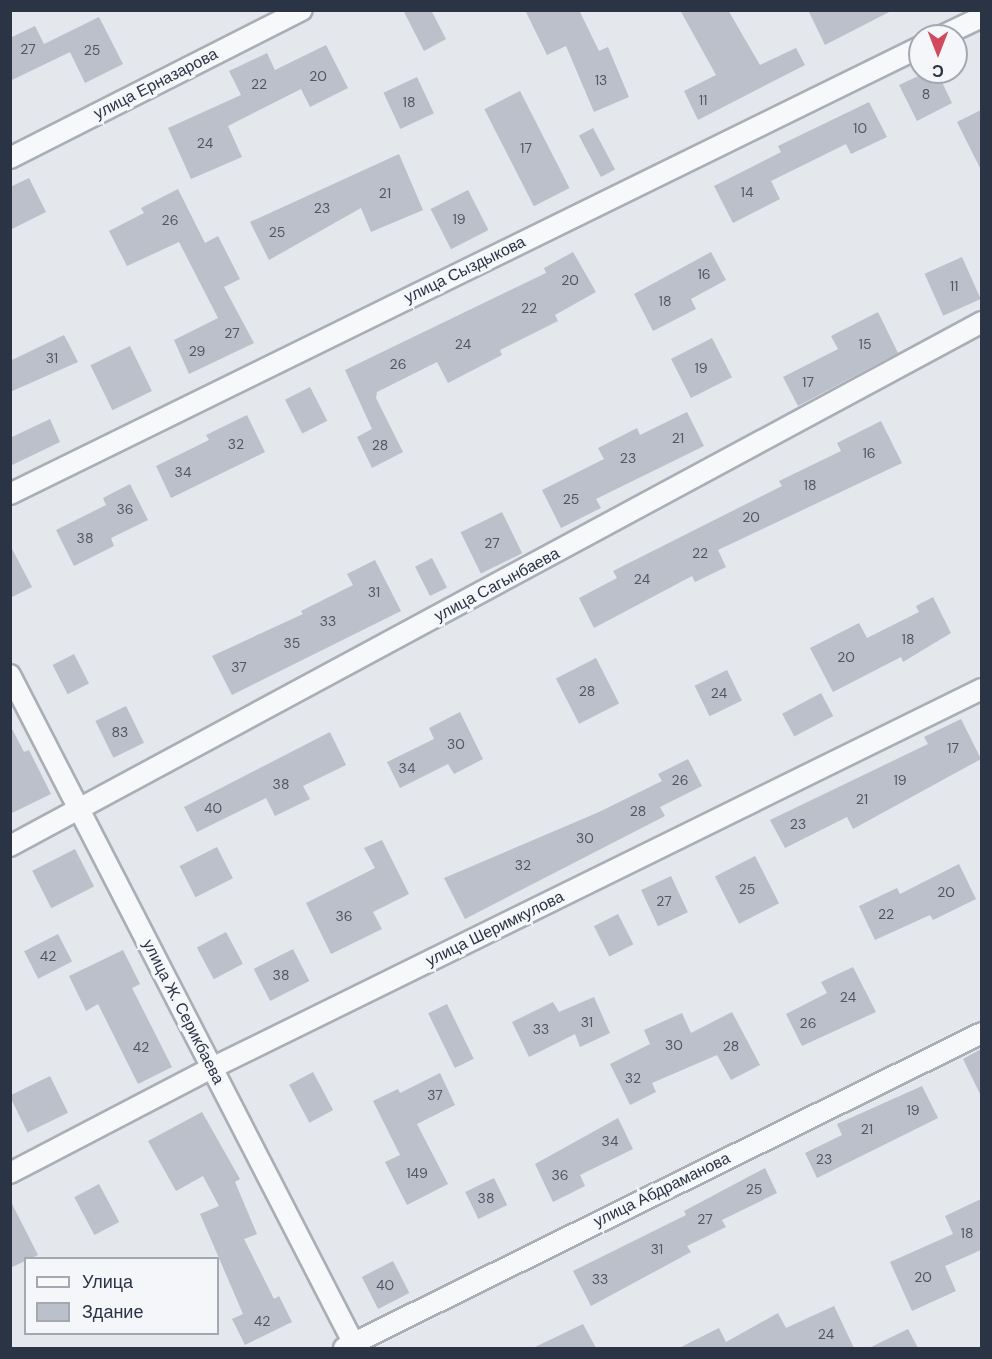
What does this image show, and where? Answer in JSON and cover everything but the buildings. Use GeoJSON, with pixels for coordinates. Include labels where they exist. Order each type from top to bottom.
{"type":"FeatureCollection","features":[{"type":"Feature","properties":{"kind":"street","name":"улица Ерназарова"},"geometry":{"type":"LineString","coordinates":[[10,158],[302,10]]}},
{"type":"Feature","properties":{"kind":"street"},"geometry":{"type":"LineString","coordinates":[[967,24],[981,17]]}},
{"type":"Feature","properties":{"kind":"street","name":"улица Сыздыкова"},"geometry":{"type":"LineString","coordinates":[[10,494],[908,53]]}},
{"type":"Feature","properties":{"kind":"street","name":"улица Сагынбаева"},"geometry":{"type":"LineString","coordinates":[[10,846],[80,811],[981,322]]}},
{"type":"Feature","properties":{"kind":"street","name":"улица Ж. Серикбаева"},"geometry":{"type":"LineString","coordinates":[[10,675],[212,1068],[351,1347]]}},
{"type":"Feature","properties":{"kind":"street","name":"улица Шеримкулова"},"geometry":{"type":"LineString","coordinates":[[10,1173],[212,1068],[981,689]]}},
{"type":"Feature","properties":{"kind":"street","name":"улица Абдраманова"},"geometry":{"type":"LineString","coordinates":[[351,1347],[981,1033]]}}]}
